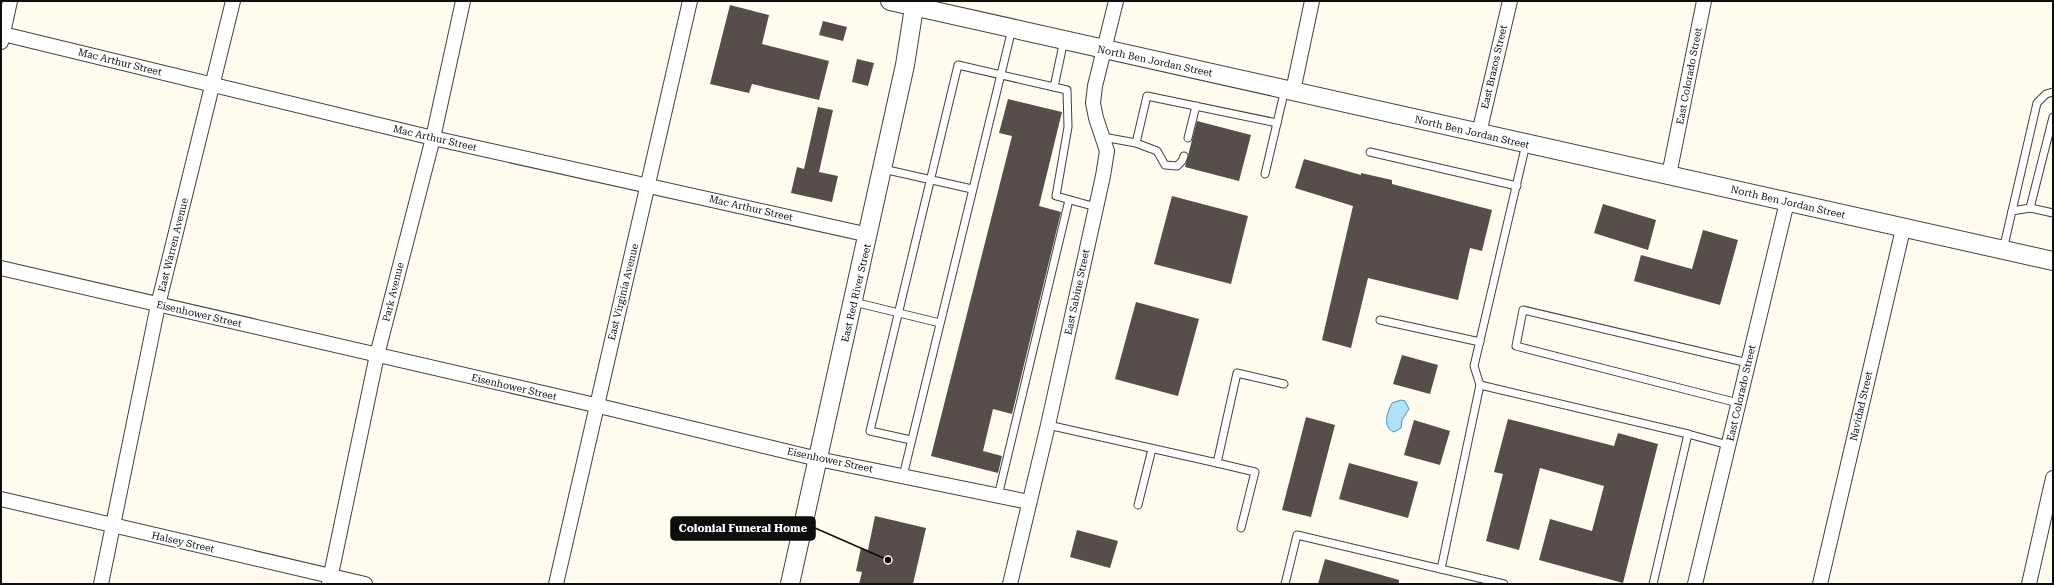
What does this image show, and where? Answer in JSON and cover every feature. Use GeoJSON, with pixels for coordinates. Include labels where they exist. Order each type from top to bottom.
{"type":"FeatureCollection","features":[{"type":"Feature","properties":{"kind":"street"},"geometry":{"type":"LineString","coordinates":[[2,38],[10,1]]}},
{"type":"Feature","properties":{"kind":"street","name":"East Warren Avenue"},"geometry":{"type":"LineString","coordinates":[[101,584],[158,305],[233,1]]}},
{"type":"Feature","properties":{"kind":"street","name":"Park Avenue"},"geometry":{"type":"LineString","coordinates":[[330,580],[376,355],[432,138],[463,1]]}},
{"type":"Feature","properties":{"kind":"street","name":"East Virginia Avenue"},"geometry":{"type":"LineString","coordinates":[[556,584],[596,405],[649,185],[690,1]]}},
{"type":"Feature","properties":{"kind":"street","name":"North Ben Jordan Street"},"geometry":{"type":"LineString","coordinates":[[890,1],[915,4],[1105,50],[2053,261]]}},
{"type":"Feature","properties":{"kind":"street","name":"East Sabine Street"},"geometry":{"type":"LineString","coordinates":[[1010,584],[1048,425],[1096,207],[1107,150],[1096,118],[1093,104],[1095,86],[1116,1]]}},
{"type":"Feature","properties":{"kind":"street"},"geometry":{"type":"LineString","coordinates":[[1289,90],[1312,1]]}},
{"type":"Feature","properties":{"kind":"street","name":"East Brazos Street"},"geometry":{"type":"LineString","coordinates":[[1479,134],[1510,1]]}},
{"type":"Feature","properties":{"kind":"street","name":"East Colorado Street"},"geometry":{"type":"LineString","coordinates":[[1669,175],[1704,1]]}},
{"type":"Feature","properties":{"kind":"street","name":"East Red River Street"},"geometry":{"type":"LineString","coordinates":[[790,584],[906,65],[915,4]]}},
{"type":"Feature","properties":{"kind":"street","name":"Mac Arthur Street"},"geometry":{"type":"LineString","coordinates":[[2,38],[212,84],[432,138],[869,235]]}},
{"type":"Feature","properties":{"kind":"street","name":"East Colorado Street"},"geometry":{"type":"LineString","coordinates":[[1695,584],[1787,202]]}},
{"type":"Feature","properties":{"kind":"street","name":"Navidad Street"},"geometry":{"type":"LineString","coordinates":[[1820,584],[1902,228]]}},
{"type":"Feature","properties":{"kind":"street","name":"Eisenhower Street"},"geometry":{"type":"LineString","coordinates":[[1,268],[596,405],[818,459],[1029,502]]}},
{"type":"Feature","properties":{"kind":"street"},"geometry":{"type":"LineString","coordinates":[[2029,584],[2053,478]]}},
{"type":"Feature","properties":{"kind":"street","name":"Halsey Street"},"geometry":{"type":"LineString","coordinates":[[1,499],[330,580],[365,584]]}},
{"type":"Feature","properties":{"kind":"lane"},"geometry":{"type":"LineString","coordinates":[[903,476],[1012,28]]}},
{"type":"Feature","properties":{"kind":"lane"},"geometry":{"type":"LineString","coordinates":[[1054,87],[1064,40]]}},
{"type":"Feature","properties":{"kind":"lane"},"geometry":{"type":"LineString","coordinates":[[911,440],[870,431],[958,65],[1067,90],[1068,127],[1056,196],[1096,207]]}},
{"type":"Feature","properties":{"kind":"lane"},"geometry":{"type":"LineString","coordinates":[[1265,174],[1277,123],[1289,90]]}},
{"type":"Feature","properties":{"kind":"lane"},"geometry":{"type":"LineString","coordinates":[[2003,250],[2037,103],[2046,94],[2053,92]]}},
{"type":"Feature","properties":{"kind":"lane"},"geometry":{"type":"LineString","coordinates":[[1136,143],[1147,96],[1277,123]]}},
{"type":"Feature","properties":{"kind":"lane"},"geometry":{"type":"LineString","coordinates":[[1188,138],[1196,106]]}},
{"type":"Feature","properties":{"kind":"lane"},"geometry":{"type":"LineString","coordinates":[[2030,208],[2053,117]]}},
{"type":"Feature","properties":{"kind":"lane"},"geometry":{"type":"LineString","coordinates":[[1103,137],[1136,143],[1157,151],[1165,165],[1177,166],[1182,161],[1184,156]]}},
{"type":"Feature","properties":{"kind":"lane"},"geometry":{"type":"LineString","coordinates":[[1441,569],[1480,385],[1474,366],[1527,144]]}},
{"type":"Feature","properties":{"kind":"lane"},"geometry":{"type":"LineString","coordinates":[[1370,152],[1517,186]]}},
{"type":"Feature","properties":{"kind":"lane"},"geometry":{"type":"LineString","coordinates":[[883,169],[972,189]]}},
{"type":"Feature","properties":{"kind":"lane"},"geometry":{"type":"LineString","coordinates":[[998,496],[1068,200]]}},
{"type":"Feature","properties":{"kind":"lane"},"geometry":{"type":"LineString","coordinates":[[2012,211],[2030,208],[2053,213]]}},
{"type":"Feature","properties":{"kind":"lane"},"geometry":{"type":"LineString","coordinates":[[854,302],[940,323]]}},
{"type":"Feature","properties":{"kind":"lane"},"geometry":{"type":"LineString","coordinates":[[1738,403],[1516,346],[1523,310],[1748,363]]}},
{"type":"Feature","properties":{"kind":"lane"},"geometry":{"type":"LineString","coordinates":[[1380,320],[1480,342]]}},
{"type":"Feature","properties":{"kind":"lane"},"geometry":{"type":"LineString","coordinates":[[1217,463],[1237,373],[1284,384]]}},
{"type":"Feature","properties":{"kind":"lane"},"geometry":{"type":"LineString","coordinates":[[1480,385],[1688,434],[1728,446]]}},
{"type":"Feature","properties":{"kind":"lane"},"geometry":{"type":"LineString","coordinates":[[1048,425],[1255,472],[1241,528]]}},
{"type":"Feature","properties":{"kind":"lane"},"geometry":{"type":"LineString","coordinates":[[1653,584],[1688,434]]}},
{"type":"Feature","properties":{"kind":"lane"},"geometry":{"type":"LineString","coordinates":[[1138,505],[1152,449]]}},
{"type":"Feature","properties":{"kind":"lane"},"geometry":{"type":"LineString","coordinates":[[1285,584],[1297,535],[1504,584]]}},
{"type":"Feature","properties":{"kind":"water"},"geometry":{"type":"Polygon","coordinates":[[[1401,400],[1405,401],[1409,409],[1402,420],[1401,428],[1394,432],[1388,427],[1387,415],[1392,403],[1401,400]]]}},
{"type":"Feature","properties":{"kind":"building"},"geometry":{"type":"Polygon","coordinates":[[[730,5],[769,15],[762,44],[829,61],[819,100],[752,84],[749,93],[710,84],[730,5]]]}},
{"type":"Feature","properties":{"kind":"building"},"geometry":{"type":"Polygon","coordinates":[[[823,21],[847,27],[843,41],[819,35],[823,21]]]}},
{"type":"Feature","properties":{"kind":"building"},"geometry":{"type":"Polygon","coordinates":[[[857,59],[874,63],[868,86],[852,82],[857,59]]]}},
{"type":"Feature","properties":{"kind":"building"},"geometry":{"type":"Polygon","coordinates":[[[1008,99],[1062,112],[1039,206],[1061,212],[1012,414],[993,409],[983,451],[1002,456],[998,473],[931,456],[1012,136],[999,133],[1008,99]]]}},
{"type":"Feature","properties":{"kind":"building"},"geometry":{"type":"Polygon","coordinates":[[[818,107],[833,110],[819,172],[838,176],[832,202],[791,193],[797,167],[804,169],[818,107]]]}},
{"type":"Feature","properties":{"kind":"building"},"geometry":{"type":"Polygon","coordinates":[[[1197,121],[1251,135],[1239,181],[1185,167],[1197,121]]]}},
{"type":"Feature","properties":{"kind":"building"},"geometry":{"type":"Polygon","coordinates":[[[1304,159],[1361,175],[1361,173],[1392,180],[1392,184],[1492,210],[1482,251],[1470,248],[1458,300],[1368,278],[1351,348],[1322,340],[1353,206],[1295,188],[1304,159]]]}},
{"type":"Feature","properties":{"kind":"building"},"geometry":{"type":"Polygon","coordinates":[[[1172,196],[1248,216],[1231,284],[1154,264],[1172,196]]]}},
{"type":"Feature","properties":{"kind":"building"},"geometry":{"type":"Polygon","coordinates":[[[1603,204],[1656,220],[1648,250],[1594,233],[1603,204]]]}},
{"type":"Feature","properties":{"kind":"building"},"geometry":{"type":"Polygon","coordinates":[[[1703,230],[1738,240],[1720,305],[1634,281],[1641,255],[1692,269],[1703,230]]]}},
{"type":"Feature","properties":{"kind":"building"},"geometry":{"type":"Polygon","coordinates":[[[1136,302],[1199,319],[1178,396],[1115,379],[1136,302]]]}},
{"type":"Feature","properties":{"kind":"building"},"geometry":{"type":"Polygon","coordinates":[[[1402,355],[1438,365],[1430,394],[1393,384],[1402,355]]]}},
{"type":"Feature","properties":{"kind":"building"},"geometry":{"type":"Polygon","coordinates":[[[1306,417],[1335,425],[1311,517],[1282,510],[1306,417]]]}},
{"type":"Feature","properties":{"kind":"building"},"geometry":{"type":"Polygon","coordinates":[[[1508,419],[1614,446],[1618,433],[1658,444],[1623,583],[1539,560],[1550,519],[1592,531],[1604,486],[1540,468],[1519,550],[1486,541],[1503,474],[1494,472],[1508,419]]]}},
{"type":"Feature","properties":{"kind":"building"},"geometry":{"type":"Polygon","coordinates":[[[1414,420],[1450,431],[1440,465],[1404,455],[1414,420]]]}},
{"type":"Feature","properties":{"kind":"building"},"geometry":{"type":"Polygon","coordinates":[[[1349,463],[1418,482],[1408,518],[1339,499],[1349,463]]]}},
{"type":"Feature","properties":{"kind":"building"},"geometry":{"type":"Polygon","coordinates":[[[875,516],[926,528],[913,584],[859,584],[862,572],[856,571],[861,548],[868,550],[875,516]]]}},
{"type":"Feature","properties":{"kind":"building"},"geometry":{"type":"Polygon","coordinates":[[[1077,530],[1118,541],[1110,568],[1070,557],[1077,530]]]}},
{"type":"Feature","properties":{"kind":"building"},"geometry":{"type":"Polygon","coordinates":[[[1325,559],[1399,580],[1399,584],[1318,584],[1325,559]]]}},
{"type":"Feature","properties":{"kind":"place","name":"Colonial Funeral Home"},"geometry":{"type":"Point","coordinates":[888,560]}}]}
